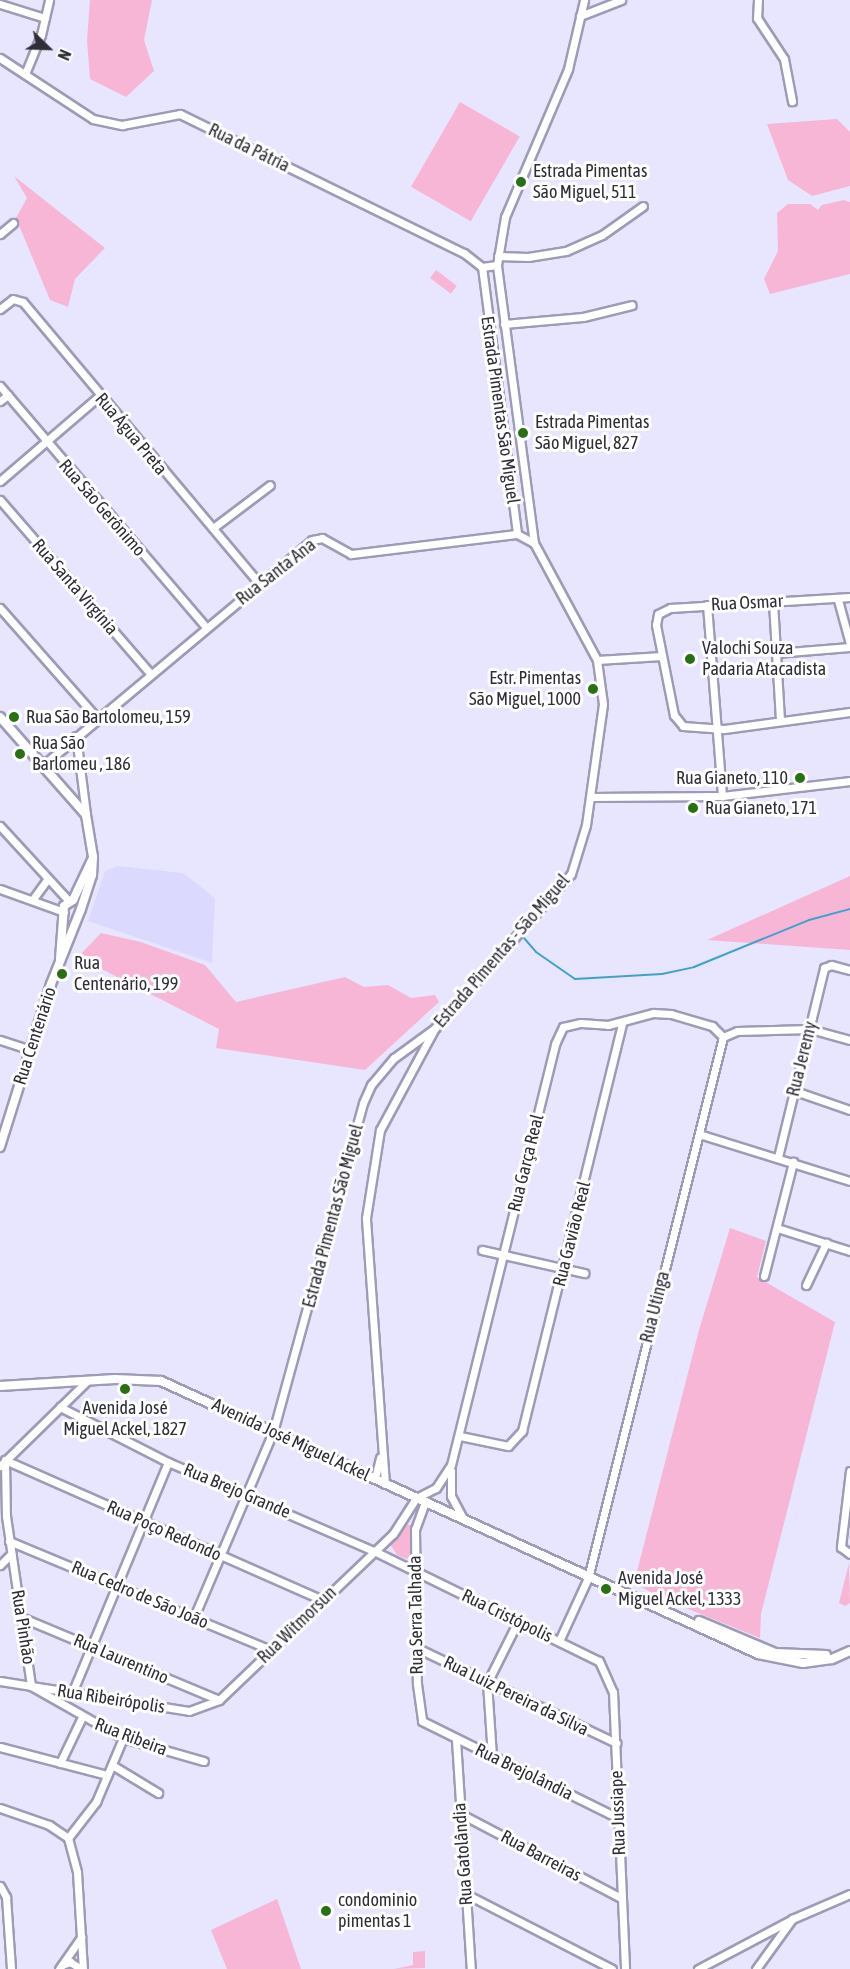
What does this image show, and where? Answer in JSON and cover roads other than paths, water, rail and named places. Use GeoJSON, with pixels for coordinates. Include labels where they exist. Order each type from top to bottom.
{"type":"FeatureCollection","features":[{"type":"Feature","properties":{"kind":"street"},"geometry":{"type":"LineString","coordinates":[[26,74],[49,0]]}},
{"type":"Feature","properties":{"kind":"street","name":"Estrada Pimentas São Miguel"},"geometry":{"type":"LineString","coordinates":[[584,0],[559,94],[505,218],[497,265],[534,543],[597,660],[603,704],[591,797]]}},
{"type":"Feature","properties":{"kind":"street"},"geometry":{"type":"LineString","coordinates":[[580,16],[621,0]]}},
{"type":"Feature","properties":{"kind":"street"},"geometry":{"type":"LineString","coordinates":[[758,0],[757,18],[784,59],[792,100]]}},
{"type":"Feature","properties":{"kind":"street"},"geometry":{"type":"LineString","coordinates":[[0,4],[45,18]]}},
{"type":"Feature","properties":{"kind":"street","name":"Rua da Pátria"},"geometry":{"type":"LineString","coordinates":[[0,58],[81,112],[107,123],[122,125],[180,114],[464,253],[482,267]]}},
{"type":"Feature","properties":{"kind":"street"},"geometry":{"type":"LineString","coordinates":[[498,255],[528,257],[566,250],[602,235],[643,206]]}},
{"type":"Feature","properties":{"kind":"street"},"geometry":{"type":"LineString","coordinates":[[0,234],[13,223]]}},
{"type":"Feature","properties":{"kind":"street"},"geometry":{"type":"LineString","coordinates":[[482,267],[497,265]]}},
{"type":"Feature","properties":{"kind":"street","name":"Estrada Pimentas São Miguel"},"geometry":{"type":"LineString","coordinates":[[482,267],[518,534]]}},
{"type":"Feature","properties":{"kind":"street","name":"Rua Água Preta"},"geometry":{"type":"LineString","coordinates":[[0,309],[13,299],[23,302],[99,396],[260,584]]}},
{"type":"Feature","properties":{"kind":"street"},"geometry":{"type":"LineString","coordinates":[[504,324],[583,317],[632,305]]}},
{"type":"Feature","properties":{"kind":"street","name":"Rua São Gerônimo"},"geometry":{"type":"LineString","coordinates":[[0,386],[207,628]]}},
{"type":"Feature","properties":{"kind":"street"},"geometry":{"type":"LineString","coordinates":[[0,401],[8,395]]}},
{"type":"Feature","properties":{"kind":"street"},"geometry":{"type":"LineString","coordinates":[[0,481],[44,440],[99,396]]}},
{"type":"Feature","properties":{"kind":"street"},"geometry":{"type":"LineString","coordinates":[[213,528],[270,485]]}},
{"type":"Feature","properties":{"kind":"street","name":"Rua Santa Virgínia"},"geometry":{"type":"LineString","coordinates":[[0,500],[150,673]]}},
{"type":"Feature","properties":{"kind":"street"},"geometry":{"type":"LineString","coordinates":[[518,534],[534,543]]}},
{"type":"Feature","properties":{"kind":"street","name":"Rua Santa Ana"},"geometry":{"type":"LineString","coordinates":[[42,766],[96,717],[317,538],[351,554],[518,534]]}},
{"type":"Feature","properties":{"kind":"street","name":"Rua Osmar"},"geometry":{"type":"LineString","coordinates":[[662,656],[656,625],[658,614],[670,608],[838,600],[850,597]]}},
{"type":"Feature","properties":{"kind":"street"},"geometry":{"type":"LineString","coordinates":[[776,653],[850,646],[838,600]]}},
{"type":"Feature","properties":{"kind":"street"},"geometry":{"type":"LineString","coordinates":[[773,602],[780,720]]}},
{"type":"Feature","properties":{"kind":"street"},"geometry":{"type":"LineString","coordinates":[[707,605],[715,730],[722,796]]}},
{"type":"Feature","properties":{"kind":"street"},"geometry":{"type":"LineString","coordinates":[[0,608],[96,717]]}},
{"type":"Feature","properties":{"kind":"street"},"geometry":{"type":"LineString","coordinates":[[597,660],[662,656],[677,720],[688,727],[715,730],[850,712]]}},
{"type":"Feature","properties":{"kind":"street"},"geometry":{"type":"LineString","coordinates":[[0,717],[86,815]]}},
{"type":"Feature","properties":{"kind":"street","name":"Rua Centenário"},"geometry":{"type":"LineString","coordinates":[[0,1147],[4,1119],[60,961],[80,912],[93,857],[76,736]]}},
{"type":"Feature","properties":{"kind":"street"},"geometry":{"type":"LineString","coordinates":[[591,797],[722,796],[850,781]]}},
{"type":"Feature","properties":{"kind":"street","name":"Estrada Pimentas - São Miguel"},"geometry":{"type":"LineString","coordinates":[[385,1484],[368,1257],[368,1190],[380,1130],[435,1028],[570,874],[582,841],[591,797]]}},
{"type":"Feature","properties":{"kind":"street"},"geometry":{"type":"LineString","coordinates":[[0,826],[47,880],[71,900],[80,912],[65,914],[33,899],[0,890]]}},
{"type":"Feature","properties":{"kind":"street","name":"Rua Centenário"},"geometry":{"type":"LineString","coordinates":[[60,961],[65,914],[93,857]]}},
{"type":"Feature","properties":{"kind":"street"},"geometry":{"type":"LineString","coordinates":[[33,899],[47,880]]}},
{"type":"Feature","properties":{"kind":"street","name":"Rua Jeremy"},"geometry":{"type":"LineString","coordinates":[[778,1157],[824,968],[831,965],[850,970]]}},
{"type":"Feature","properties":{"kind":"street","name":"Rua Garça Real"},"geometry":{"type":"LineString","coordinates":[[451,1465],[559,1034],[570,1023],[622,1023],[653,1013],[671,1014],[712,1026],[723,1037]]}},
{"type":"Feature","properties":{"kind":"street","name":"Rua Gavião Real"},"geometry":{"type":"LineString","coordinates":[[460,1436],[501,1446],[514,1443],[522,1431],[564,1269],[622,1023]]}},
{"type":"Feature","properties":{"kind":"street","name":"Estrada Pimentas São Miguel"},"geometry":{"type":"LineString","coordinates":[[194,1617],[248,1496],[273,1432],[363,1102],[371,1085],[394,1058],[435,1028]]}},
{"type":"Feature","properties":{"kind":"street"},"geometry":{"type":"LineString","coordinates":[[723,1037],[737,1031],[810,1029],[850,1040]]}},
{"type":"Feature","properties":{"kind":"street","name":"Rua Utinga"},"geometry":{"type":"LineString","coordinates":[[559,1641],[589,1575],[723,1037]]}},
{"type":"Feature","properties":{"kind":"street"},"geometry":{"type":"LineString","coordinates":[[0,1040],[30,1050]]}},
{"type":"Feature","properties":{"kind":"street"},"geometry":{"type":"LineString","coordinates":[[795,1091],[850,1110]]}},
{"type":"Feature","properties":{"kind":"street"},"geometry":{"type":"LineString","coordinates":[[699,1134],[850,1181]]}},
{"type":"Feature","properties":{"kind":"street"},"geometry":{"type":"LineString","coordinates":[[764,1276],[793,1162]]}},
{"type":"Feature","properties":{"kind":"street"},"geometry":{"type":"LineString","coordinates":[[777,1228],[850,1251]]}},
{"type":"Feature","properties":{"kind":"street"},"geometry":{"type":"LineString","coordinates":[[806,1285],[826,1243]]}},
{"type":"Feature","properties":{"kind":"street"},"geometry":{"type":"LineString","coordinates":[[482,1250],[584,1273]]}},
{"type":"Feature","properties":{"kind":"street"},"geometry":{"type":"LineString","coordinates":[[3,1463],[88,1380]]}},
{"type":"Feature","properties":{"kind":"street","name":"Avenida José Miguel Ackel"},"geometry":{"type":"LineString","coordinates":[[0,1386],[88,1380],[161,1381],[568,1566],[775,1653],[804,1657],[850,1651]]}},
{"type":"Feature","properties":{"kind":"street","name":"Rua Brejo Grande"},"geometry":{"type":"LineString","coordinates":[[60,1407],[168,1462],[374,1551],[415,1572]]}},
{"type":"Feature","properties":{"kind":"street"},"geometry":{"type":"LineString","coordinates":[[375,1478],[382,1453]]}},
{"type":"Feature","properties":{"kind":"street"},"geometry":{"type":"LineString","coordinates":[[72,1693],[168,1462]]}},
{"type":"Feature","properties":{"kind":"street","name":"Rua Poço Redondo"},"geometry":{"type":"LineString","coordinates":[[3,1463],[322,1600]]}},
{"type":"Feature","properties":{"kind":"street","name":"Rua Pinhão"},"geometry":{"type":"LineString","coordinates":[[3,1463],[9,1541],[32,1686]]}},
{"type":"Feature","properties":{"kind":"street"},"geometry":{"type":"LineString","coordinates":[[421,1500],[436,1488],[451,1465]]}},
{"type":"Feature","properties":{"kind":"street"},"geometry":{"type":"LineString","coordinates":[[451,1465],[450,1489],[463,1519]]}},
{"type":"Feature","properties":{"kind":"street"},"geometry":{"type":"LineString","coordinates":[[850,1473],[841,1546],[850,1554]]}},
{"type":"Feature","properties":{"kind":"street","name":"Rua Serra Talhada"},"geometry":{"type":"LineString","coordinates":[[374,1551],[421,1500]]}},
{"type":"Feature","properties":{"kind":"street","name":"Rua Serra Talhada"},"geometry":{"type":"LineString","coordinates":[[421,1500],[415,1524],[418,1709],[422,1721],[429,1726]]}},
{"type":"Feature","properties":{"kind":"street"},"geometry":{"type":"LineString","coordinates":[[405,1520],[415,1524]]}},
{"type":"Feature","properties":{"kind":"street","name":"Rua Cedro de São João"},"geometry":{"type":"LineString","coordinates":[[9,1541],[271,1650]]}},
{"type":"Feature","properties":{"kind":"street","name":"Rua Witmorsun"},"geometry":{"type":"LineString","coordinates":[[219,1700],[374,1551]]}},
{"type":"Feature","properties":{"kind":"street"},"geometry":{"type":"LineString","coordinates":[[0,1565],[11,1554]]}},
{"type":"Feature","properties":{"kind":"street","name":"Rua Cristópolis"},"geometry":{"type":"LineString","coordinates":[[415,1572],[599,1661]]}},
{"type":"Feature","properties":{"kind":"street","name":"Rua Laurentino"},"geometry":{"type":"LineString","coordinates":[[22,1618],[219,1700]]}},
{"type":"Feature","properties":{"kind":"street"},"geometry":{"type":"LineString","coordinates":[[492,1756],[487,1683],[518,1621]]}},
{"type":"Feature","properties":{"kind":"street","name":"Rua Luiz Pereira da Silva"},"geometry":{"type":"LineString","coordinates":[[417,1648],[616,1743]]}},
{"type":"Feature","properties":{"kind":"street","name":"Rua Jussiape"},"geometry":{"type":"LineString","coordinates":[[599,1661],[611,1679],[616,1743],[625,1969]]}},
{"type":"Feature","properties":{"kind":"street","name":"Rua Ribeirópolis"},"geometry":{"type":"LineString","coordinates":[[0,1680],[189,1711],[219,1700]]}},
{"type":"Feature","properties":{"kind":"street","name":"Rua Ribeira"},"geometry":{"type":"LineString","coordinates":[[32,1686],[82,1717],[123,1738],[204,1761]]}},
{"type":"Feature","properties":{"kind":"street"},"geometry":{"type":"LineString","coordinates":[[60,1763],[82,1717]]}},
{"type":"Feature","properties":{"kind":"street","name":"Rua Brejolândia"},"geometry":{"type":"LineString","coordinates":[[429,1726],[618,1818]]}},
{"type":"Feature","properties":{"kind":"street"},"geometry":{"type":"LineString","coordinates":[[68,1839],[90,1812],[123,1738]]}},
{"type":"Feature","properties":{"kind":"street","name":"Rua Gatolândia"},"geometry":{"type":"LineString","coordinates":[[456,1740],[471,1969]]}},
{"type":"Feature","properties":{"kind":"street"},"geometry":{"type":"LineString","coordinates":[[0,1747],[106,1775]]}},
{"type":"Feature","properties":{"kind":"street"},"geometry":{"type":"LineString","coordinates":[[112,1765],[158,1793]]}},
{"type":"Feature","properties":{"kind":"street"},"geometry":{"type":"LineString","coordinates":[[0,1808],[49,1825],[68,1839],[77,1872],[82,1969]]}},
{"type":"Feature","properties":{"kind":"street","name":"Rua Barreiras"},"geometry":{"type":"LineString","coordinates":[[461,1814],[621,1898]]}},
{"type":"Feature","properties":{"kind":"street"},"geometry":{"type":"LineString","coordinates":[[0,1886],[8,1913],[11,1969]]}},
{"type":"Feature","properties":{"kind":"street"},"geometry":{"type":"LineString","coordinates":[[466,1894],[612,1969]]}},
{"type":"Feature","properties":{"kind":"street"},"geometry":{"type":"LineString","coordinates":[[698,1969],[764,1932],[850,1894]]}},
{"type":"Feature","properties":{"kind":"street"},"geometry":{"type":"LineString","coordinates":[[756,1969],[772,1943],[792,1920]]}},
{"type":"Feature","properties":{"kind":"street"},"geometry":{"type":"LineString","coordinates":[[764,1932],[772,1943]]}},
{"type":"Feature","properties":{"kind":"street"},"geometry":{"type":"LineString","coordinates":[[60,1967],[81,1937]]}},
{"type":"Feature","properties":{"kind":"street"},"geometry":{"type":"LineString","coordinates":[[60,1967],[70,1962],[82,1969]]}},
{"type":"Feature","properties":{"kind":"waterway"},"geometry":{"type":"LineString","coordinates":[[524,938],[536,952],[575,979],[662,974],[694,967],[809,920],[850,909]]}},
{"type":"Feature","properties":{"kind":"place","name":"Estrada Pimentas São Miguel, 511"},"geometry":{"type":"Point","coordinates":[521,182]}},
{"type":"Feature","properties":{"kind":"place","name":"Estrada Pimentas São Miguel, 827"},"geometry":{"type":"Point","coordinates":[523,433]}},
{"type":"Feature","properties":{"kind":"place","name":"Valochi Souza Padaria Atacadista"},"geometry":{"type":"Point","coordinates":[690,659]}},
{"type":"Feature","properties":{"kind":"place","name":"Estr. Pimentas São Miguel, 1000"},"geometry":{"type":"Point","coordinates":[593,689]}},
{"type":"Feature","properties":{"kind":"place","name":"Rua São Bartolomeu, 159"},"geometry":{"type":"Point","coordinates":[14,717]}},
{"type":"Feature","properties":{"kind":"place","name":"Rua São Barlomeu , 186"},"geometry":{"type":"Point","coordinates":[20,754]}},
{"type":"Feature","properties":{"kind":"place","name":"Rua Gianeto, 110"},"geometry":{"type":"Point","coordinates":[800,778]}},
{"type":"Feature","properties":{"kind":"place","name":"Rua Gianeto, 171"},"geometry":{"type":"Point","coordinates":[693,808]}},
{"type":"Feature","properties":{"kind":"place","name":"Rua Centenário, 199"},"geometry":{"type":"Point","coordinates":[62,974]}},
{"type":"Feature","properties":{"kind":"place","name":"Avenida José Miguel Ackel, 1827"},"geometry":{"type":"Point","coordinates":[125,1389]}},
{"type":"Feature","properties":{"kind":"place","name":"Avenida José Miguel Ackel, 1333"},"geometry":{"type":"Point","coordinates":[606,1589]}},
{"type":"Feature","properties":{"kind":"place","name":"condominio pimentas 1"},"geometry":{"type":"Point","coordinates":[326,1911]}}]}
